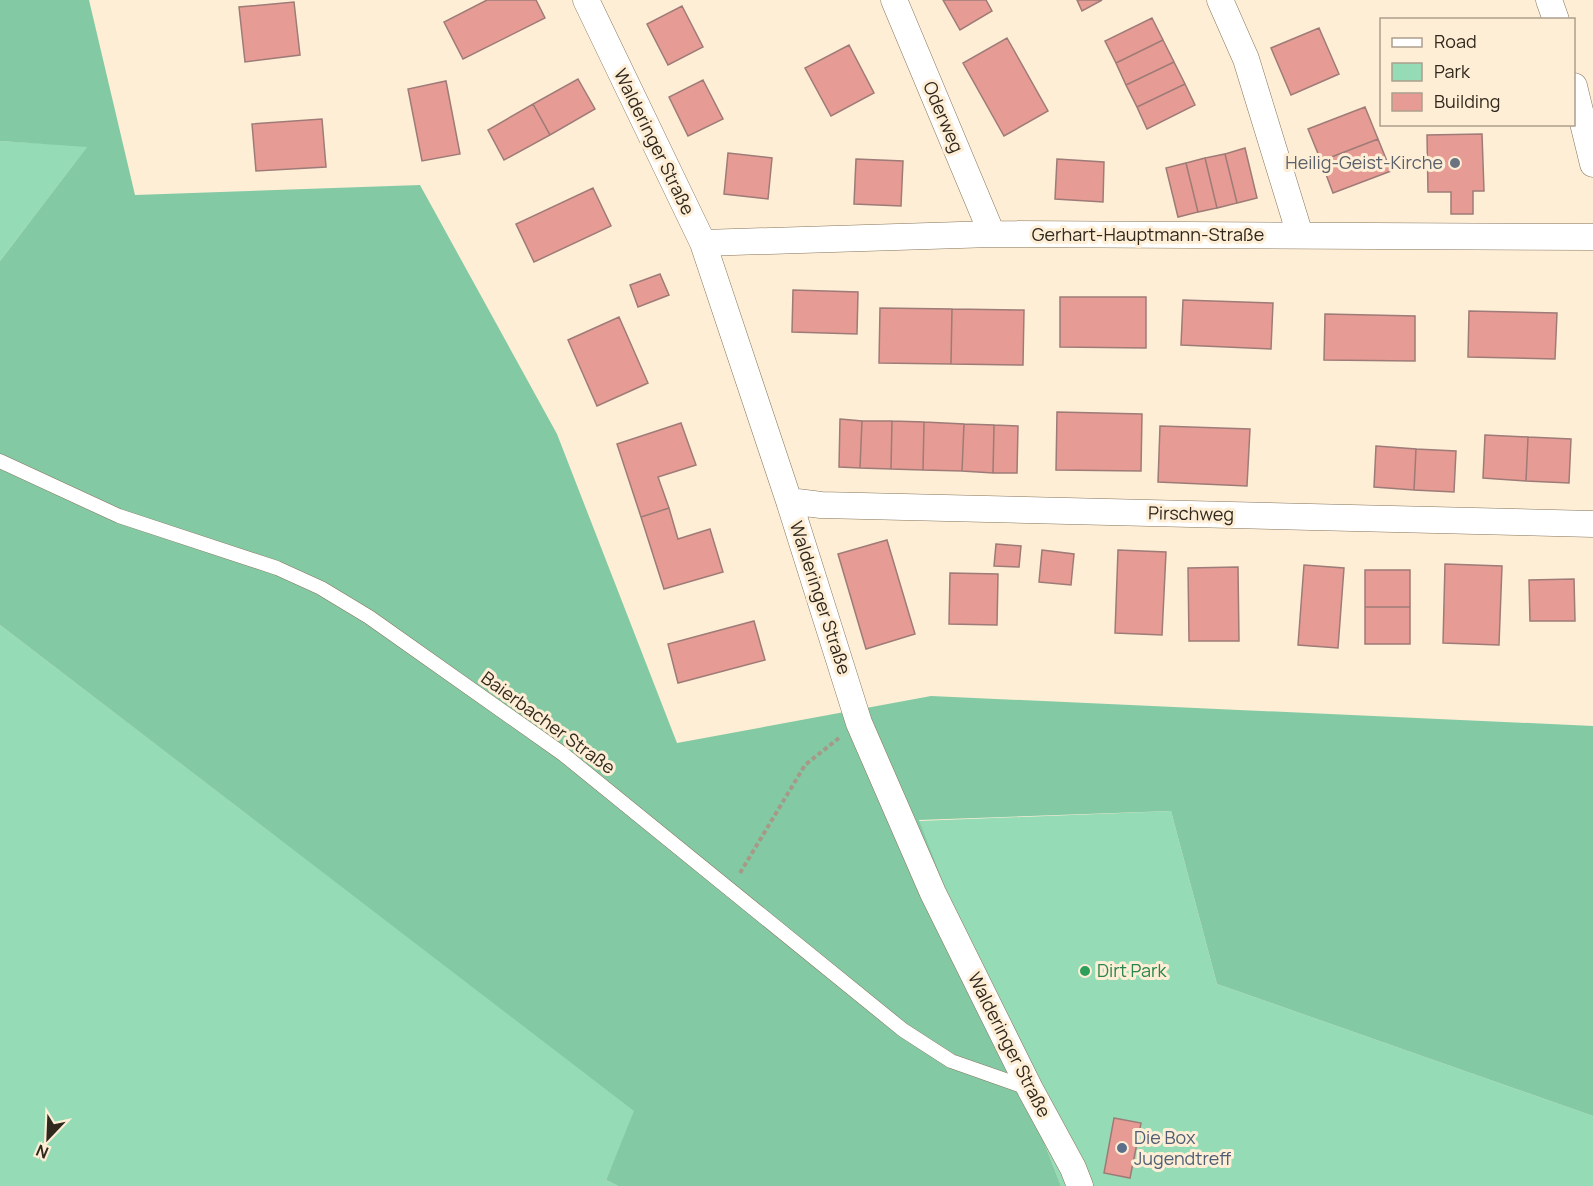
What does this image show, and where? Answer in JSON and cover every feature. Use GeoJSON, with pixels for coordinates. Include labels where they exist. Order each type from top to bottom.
{"type":"FeatureCollection","features":[{"type":"Feature","properties":{"kind":"street","name":"Walderinger Straße"},"geometry":{"type":"LineString","coordinates":[[586,0],[702,243],[789,501],[859,723],[933,893],[1030,1089],[1074,1168],[1080,1186]]}},
{"type":"Feature","properties":{"kind":"street","name":"Oderweg"},"geometry":{"type":"LineString","coordinates":[[894,0],[992,234]]}},
{"type":"Feature","properties":{"kind":"street"},"geometry":{"type":"LineString","coordinates":[[1220,0],[1246,58],[1300,235]]}},
{"type":"Feature","properties":{"kind":"street"},"geometry":{"type":"LineString","coordinates":[[1549,0],[1555,18]]}},
{"type":"Feature","properties":{"kind":"street"},"geometry":{"type":"LineString","coordinates":[[1575,90],[1593,164]]}},
{"type":"Feature","properties":{"kind":"street","name":"Gerhart-Hauptmann-Straße"},"geometry":{"type":"LineString","coordinates":[[702,243],[992,234],[1593,237]]}},
{"type":"Feature","properties":{"kind":"street","name":"Pirschweg"},"geometry":{"type":"LineString","coordinates":[[789,501],[821,505],[1593,524]]}},
{"type":"Feature","properties":{"kind":"lane","name":"Baierbacher Straße"},"geometry":{"type":"LineString","coordinates":[[0,461],[119,516],[277,568],[331,594],[369,617],[563,754],[903,1030],[951,1061],[1030,1089]]}},
{"type":"Feature","properties":{"kind":"path"},"geometry":{"type":"LineString","coordinates":[[731,890],[805,765],[859,723]]}},
{"type":"Feature","properties":{"kind":"green space"},"geometry":{"type":"Polygon","coordinates":[[[0,0],[89,0],[135,195],[420,185],[557,434],[677,743],[931,696],[1593,726],[1593,1116],[1217,984],[1171,811],[919,820],[1061,1186],[618,1186],[606,1180],[634,1111],[0,625],[0,261],[87,147],[0,141],[0,0]]]}},
{"type":"Feature","properties":{"kind":"green space"},"geometry":{"type":"Polygon","coordinates":[[[0,141],[88,146],[0,261],[0,141]]]}},
{"type":"Feature","properties":{"kind":"green space"},"geometry":{"type":"Polygon","coordinates":[[[0,625],[635,1111],[606,1180],[618,1186],[0,1186],[0,625]]]}},
{"type":"Feature","properties":{"kind":"green space"},"geometry":{"type":"Polygon","coordinates":[[[1171,811],[1217,984],[1593,1116],[1593,1186],[1061,1186],[919,821],[1171,811]]]}},
{"type":"Feature","properties":{"kind":"building"},"geometry":{"type":"Polygon","coordinates":[[[487,0],[536,0],[545,18],[463,59],[444,22],[487,0]]]}},
{"type":"Feature","properties":{"kind":"building"},"geometry":{"type":"Polygon","coordinates":[[[943,0],[986,0],[992,11],[960,30],[943,0]]]}},
{"type":"Feature","properties":{"kind":"building"},"geometry":{"type":"Polygon","coordinates":[[[1077,0],[1102,0],[1082,11],[1077,0]]]}},
{"type":"Feature","properties":{"kind":"building"},"geometry":{"type":"Polygon","coordinates":[[[294,2],[300,55],[245,62],[239,7],[294,2]]]}},
{"type":"Feature","properties":{"kind":"building"},"geometry":{"type":"Polygon","coordinates":[[[682,6],[703,47],[668,65],[647,24],[682,6]]]}},
{"type":"Feature","properties":{"kind":"building"},"geometry":{"type":"Polygon","coordinates":[[[1152,18],[1163,40],[1116,63],[1105,41],[1152,18]]]}},
{"type":"Feature","properties":{"kind":"building"},"geometry":{"type":"Polygon","coordinates":[[[1319,28],[1339,74],[1291,95],[1271,48],[1319,28]]]}},
{"type":"Feature","properties":{"kind":"building"},"geometry":{"type":"Polygon","coordinates":[[[1007,38],[1048,111],[1004,136],[963,63],[1007,38]]]}},
{"type":"Feature","properties":{"kind":"building"},"geometry":{"type":"Polygon","coordinates":[[[1163,40],[1174,62],[1126,85],[1116,63],[1163,40]]]}},
{"type":"Feature","properties":{"kind":"building"},"geometry":{"type":"Polygon","coordinates":[[[849,45],[874,93],[831,116],[805,68],[849,45]]]}},
{"type":"Feature","properties":{"kind":"building"},"geometry":{"type":"Polygon","coordinates":[[[1174,62],[1185,84],[1137,107],[1126,85],[1174,62]]]}},
{"type":"Feature","properties":{"kind":"building"},"geometry":{"type":"Polygon","coordinates":[[[578,79],[595,109],[550,135],[533,104],[578,79]]]}},
{"type":"Feature","properties":{"kind":"building"},"geometry":{"type":"Polygon","coordinates":[[[703,80],[723,119],[688,136],[669,97],[703,80]]]}},
{"type":"Feature","properties":{"kind":"building"},"geometry":{"type":"Polygon","coordinates":[[[446,81],[460,154],[422,161],[408,89],[446,81]]]}},
{"type":"Feature","properties":{"kind":"building"},"geometry":{"type":"Polygon","coordinates":[[[1185,84],[1195,105],[1147,129],[1137,107],[1185,84]]]}},
{"type":"Feature","properties":{"kind":"building"},"geometry":{"type":"Polygon","coordinates":[[[533,104],[550,135],[504,160],[488,130],[533,104]]]}},
{"type":"Feature","properties":{"kind":"building"},"geometry":{"type":"Polygon","coordinates":[[[1365,107],[1378,139],[1321,161],[1308,129],[1365,107]]]}},
{"type":"Feature","properties":{"kind":"building"},"geometry":{"type":"Polygon","coordinates":[[[322,119],[326,167],[256,171],[252,124],[322,119]]]}},
{"type":"Feature","properties":{"kind":"building","name":"Heilig-Geist-Kirche"},"geometry":{"type":"Polygon","coordinates":[[[1482,134],[1484,191],[1473,191],[1473,214],[1451,214],[1451,192],[1428,192],[1427,135],[1482,134]]]}},
{"type":"Feature","properties":{"kind":"building"},"geometry":{"type":"Polygon","coordinates":[[[1378,139],[1391,171],[1333,193],[1321,161],[1378,139]]]}},
{"type":"Feature","properties":{"kind":"building"},"geometry":{"type":"Polygon","coordinates":[[[1245,148],[1257,198],[1237,203],[1225,154],[1245,148]]]}},
{"type":"Feature","properties":{"kind":"building"},"geometry":{"type":"Polygon","coordinates":[[[728,153],[772,158],[768,199],[724,194],[728,153]]]}},
{"type":"Feature","properties":{"kind":"building"},"geometry":{"type":"Polygon","coordinates":[[[1225,154],[1237,203],[1217,208],[1205,158],[1225,154]]]}},
{"type":"Feature","properties":{"kind":"building"},"geometry":{"type":"Polygon","coordinates":[[[1205,158],[1217,208],[1198,212],[1186,163],[1205,158]]]}},
{"type":"Feature","properties":{"kind":"building"},"geometry":{"type":"Polygon","coordinates":[[[856,159],[903,161],[901,206],[854,204],[856,159]]]}},
{"type":"Feature","properties":{"kind":"building"},"geometry":{"type":"Polygon","coordinates":[[[1057,159],[1104,162],[1103,202],[1055,199],[1057,159]]]}},
{"type":"Feature","properties":{"kind":"building"},"geometry":{"type":"Polygon","coordinates":[[[1186,163],[1198,212],[1178,217],[1166,168],[1186,163]]]}},
{"type":"Feature","properties":{"kind":"building"},"geometry":{"type":"Polygon","coordinates":[[[593,188],[611,226],[534,262],[516,224],[593,188]]]}},
{"type":"Feature","properties":{"kind":"building"},"geometry":{"type":"Polygon","coordinates":[[[660,274],[669,295],[638,307],[630,285],[660,274]]]}},
{"type":"Feature","properties":{"kind":"building"},"geometry":{"type":"Polygon","coordinates":[[[793,290],[858,292],[857,334],[792,332],[793,290]]]}},
{"type":"Feature","properties":{"kind":"building"},"geometry":{"type":"Polygon","coordinates":[[[1060,297],[1146,297],[1146,348],[1060,347],[1060,297]]]}},
{"type":"Feature","properties":{"kind":"building"},"geometry":{"type":"Polygon","coordinates":[[[1183,300],[1273,303],[1271,349],[1181,345],[1183,300]]]}},
{"type":"Feature","properties":{"kind":"building"},"geometry":{"type":"Polygon","coordinates":[[[880,308],[952,309],[951,364],[879,363],[880,308]]]}},
{"type":"Feature","properties":{"kind":"building"},"geometry":{"type":"Polygon","coordinates":[[[952,309],[1024,310],[1023,365],[951,364],[952,309]]]}},
{"type":"Feature","properties":{"kind":"building"},"geometry":{"type":"Polygon","coordinates":[[[1469,311],[1557,313],[1555,359],[1468,357],[1469,311]]]}},
{"type":"Feature","properties":{"kind":"building"},"geometry":{"type":"Polygon","coordinates":[[[1325,314],[1415,316],[1415,361],[1324,360],[1325,314]]]}},
{"type":"Feature","properties":{"kind":"building"},"geometry":{"type":"Polygon","coordinates":[[[619,317],[648,383],[597,406],[568,340],[619,317]]]}},
{"type":"Feature","properties":{"kind":"building"},"geometry":{"type":"Polygon","coordinates":[[[1057,412],[1142,414],[1141,471],[1056,470],[1057,412]]]}},
{"type":"Feature","properties":{"kind":"building"},"geometry":{"type":"Polygon","coordinates":[[[840,419],[862,421],[860,468],[839,467],[840,419]]]}},
{"type":"Feature","properties":{"kind":"building"},"geometry":{"type":"Polygon","coordinates":[[[862,421],[892,421],[891,469],[860,468],[862,421]]]}},
{"type":"Feature","properties":{"kind":"building"},"geometry":{"type":"Polygon","coordinates":[[[892,421],[924,422],[923,470],[891,469],[892,421]]]}},
{"type":"Feature","properties":{"kind":"building"},"geometry":{"type":"Polygon","coordinates":[[[924,422],[964,424],[962,471],[923,470],[924,422]]]}},
{"type":"Feature","properties":{"kind":"building"},"geometry":{"type":"Polygon","coordinates":[[[681,423],[696,465],[658,477],[669,508],[641,517],[617,444],[681,423]]]}},
{"type":"Feature","properties":{"kind":"building"},"geometry":{"type":"Polygon","coordinates":[[[964,424],[994,425],[993,473],[962,471],[964,424]]]}},
{"type":"Feature","properties":{"kind":"building"},"geometry":{"type":"Polygon","coordinates":[[[994,425],[1018,426],[1017,473],[993,473],[994,425]]]}},
{"type":"Feature","properties":{"kind":"building"},"geometry":{"type":"Polygon","coordinates":[[[1160,426],[1250,429],[1247,486],[1158,482],[1160,426]]]}},
{"type":"Feature","properties":{"kind":"building"},"geometry":{"type":"Polygon","coordinates":[[[1485,435],[1528,437],[1526,481],[1483,478],[1485,435]]]}},
{"type":"Feature","properties":{"kind":"building"},"geometry":{"type":"Polygon","coordinates":[[[1528,437],[1571,439],[1569,483],[1526,481],[1528,437]]]}},
{"type":"Feature","properties":{"kind":"building"},"geometry":{"type":"Polygon","coordinates":[[[1376,446],[1416,449],[1414,490],[1374,487],[1376,446]]]}},
{"type":"Feature","properties":{"kind":"building"},"geometry":{"type":"Polygon","coordinates":[[[1416,449],[1456,451],[1454,492],[1414,490],[1416,449]]]}},
{"type":"Feature","properties":{"kind":"building"},"geometry":{"type":"Polygon","coordinates":[[[669,508],[678,539],[710,529],[723,572],[664,589],[641,517],[669,508]]]}},
{"type":"Feature","properties":{"kind":"building"},"geometry":{"type":"Polygon","coordinates":[[[887,540],[915,634],[866,649],[838,554],[887,540]]]}},
{"type":"Feature","properties":{"kind":"building"},"geometry":{"type":"Polygon","coordinates":[[[996,544],[1021,546],[1019,567],[994,566],[996,544]]]}},
{"type":"Feature","properties":{"kind":"building"},"geometry":{"type":"Polygon","coordinates":[[[1042,550],[1074,554],[1071,585],[1039,582],[1042,550]]]}},
{"type":"Feature","properties":{"kind":"building"},"geometry":{"type":"Polygon","coordinates":[[[1118,550],[1166,552],[1162,635],[1115,633],[1118,550]]]}},
{"type":"Feature","properties":{"kind":"building"},"geometry":{"type":"Polygon","coordinates":[[[1445,564],[1502,566],[1499,645],[1443,643],[1445,564]]]}},
{"type":"Feature","properties":{"kind":"building"},"geometry":{"type":"Polygon","coordinates":[[[1304,565],[1344,568],[1338,648],[1298,645],[1304,565]]]}},
{"type":"Feature","properties":{"kind":"building"},"geometry":{"type":"Polygon","coordinates":[[[1238,567],[1239,641],[1189,641],[1188,568],[1238,567]]]}},
{"type":"Feature","properties":{"kind":"building"},"geometry":{"type":"Polygon","coordinates":[[[1365,570],[1410,570],[1410,607],[1365,607],[1365,570]]]}},
{"type":"Feature","properties":{"kind":"building"},"geometry":{"type":"Polygon","coordinates":[[[950,573],[998,574],[997,625],[949,624],[950,573]]]}},
{"type":"Feature","properties":{"kind":"building"},"geometry":{"type":"Polygon","coordinates":[[[1574,579],[1575,621],[1530,621],[1529,580],[1574,579]]]}},
{"type":"Feature","properties":{"kind":"building"},"geometry":{"type":"Polygon","coordinates":[[[1365,607],[1410,607],[1410,644],[1365,644],[1365,607]]]}},
{"type":"Feature","properties":{"kind":"building"},"geometry":{"type":"Polygon","coordinates":[[[754,621],[765,660],[678,683],[668,644],[754,621]]]}},
{"type":"Feature","properties":{"kind":"building","name":"Die Box Jugendtreff"},"geometry":{"type":"Polygon","coordinates":[[[1114,1118],[1141,1123],[1130,1178],[1104,1173],[1114,1118]]]}},
{"type":"Feature","properties":{"kind":"place","name":"Heilig-Geist-Kirche"},"geometry":{"type":"Point","coordinates":[1455,163]}},
{"type":"Feature","properties":{"kind":"place","name":"Dirt Park"},"geometry":{"type":"Point","coordinates":[1085,971]}},
{"type":"Feature","properties":{"kind":"place","name":"Die Box Jugendtreff"},"geometry":{"type":"Point","coordinates":[1122,1148]}}]}
